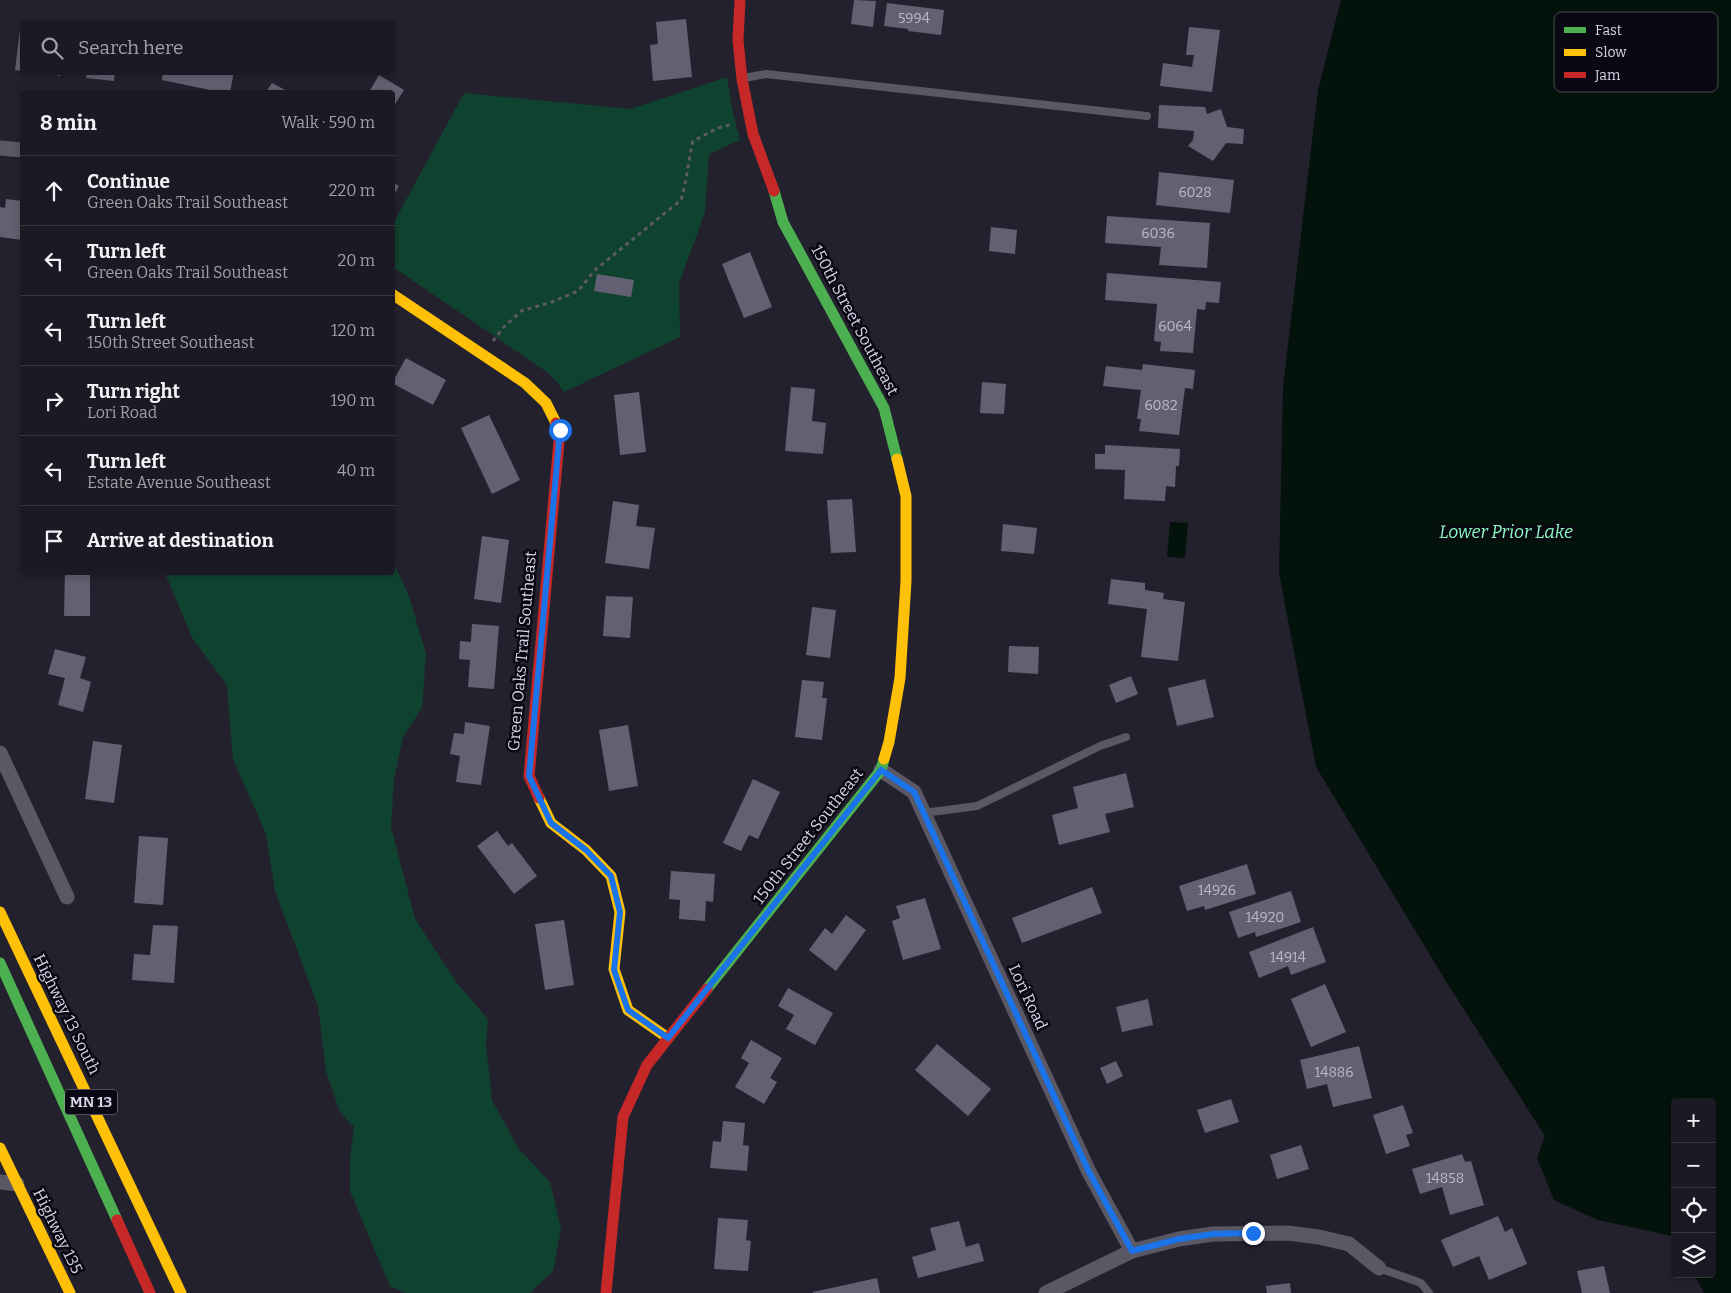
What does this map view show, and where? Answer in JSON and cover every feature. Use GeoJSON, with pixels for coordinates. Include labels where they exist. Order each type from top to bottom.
{"type":"FeatureCollection","features":[{"type":"Feature","properties":{"kind":"street","name":"150th Street Southeast"},"geometry":{"type":"LineString","coordinates":[[606,1293],[623,1117],[647,1065],[881,770],[889,742],[900,678],[906,581],[906,496],[884,408],[783,222],[769,175],[753,134],[742,79],[738,40],[740,0]]}},
{"type":"Feature","properties":{"kind":"street"},"geometry":{"type":"LineString","coordinates":[[0,148],[20,150]]}},
{"type":"Feature","properties":{"kind":"street","name":"Green Oaks Trail Southeast"},"geometry":{"type":"LineString","coordinates":[[395,296],[525,383],[546,403],[560,430],[529,776],[551,823],[586,850],[611,876],[620,912],[614,970],[628,1010],[668,1038]]}},
{"type":"Feature","properties":{"kind":"street"},"geometry":{"type":"LineString","coordinates":[[0,753],[67,897]]}},
{"type":"Feature","properties":{"kind":"street","name":"Lori Road"},"geometry":{"type":"LineString","coordinates":[[881,770],[914,792],[1089,1172],[1132,1251]]}},
{"type":"Feature","properties":{"kind":"street","name":"Highway 13 South"},"geometry":{"type":"LineString","coordinates":[[0,912],[181,1293]]}},
{"type":"Feature","properties":{"kind":"street","name":"MN 13"},"geometry":{"type":"LineString","coordinates":[[0,963],[150,1293]]}},
{"type":"Feature","properties":{"kind":"street","name":"Highway 135"},"geometry":{"type":"LineString","coordinates":[[0,1148],[70,1293]]}},
{"type":"Feature","properties":{"kind":"street"},"geometry":{"type":"LineString","coordinates":[[0,1182],[17,1184]]}},
{"type":"Feature","properties":{"kind":"street"},"geometry":{"type":"LineString","coordinates":[[1046,1293],[1132,1251],[1179,1239],[1213,1234],[1288,1233],[1319,1237],[1349,1244],[1379,1268]]}},
{"type":"Feature","properties":{"kind":"lane"},"geometry":{"type":"LineString","coordinates":[[742,79],[766,74],[1147,116]]}},
{"type":"Feature","properties":{"kind":"lane"},"geometry":{"type":"LineString","coordinates":[[923,813],[977,806],[1100,746],[1126,737]]}},
{"type":"Feature","properties":{"kind":"lane"},"geometry":{"type":"LineString","coordinates":[[1379,1268],[1421,1283],[1428,1293]]}},
{"type":"Feature","properties":{"kind":"path"},"geometry":{"type":"LineString","coordinates":[[483,355],[503,328],[521,311],[552,302],[578,291],[594,270],[681,200],[686,185],[688,161],[693,141],[718,128],[750,119]]}},
{"type":"Feature","properties":{"kind":"green space"},"geometry":{"type":"Polygon","coordinates":[[[727,77],[740,140],[709,154],[705,212],[679,284],[680,337],[564,392],[547,372],[395,268],[395,220],[464,93],[630,109],[727,77]]]}},
{"type":"Feature","properties":{"kind":"green space"},"geometry":{"type":"Polygon","coordinates":[[[395,565],[409,596],[426,654],[422,708],[403,737],[394,779],[391,827],[415,919],[457,983],[488,1019],[486,1045],[492,1100],[519,1149],[550,1182],[561,1229],[553,1271],[530,1293],[406,1293],[390,1286],[350,1191],[350,1158],[354,1127],[340,1112],[326,1071],[318,1006],[275,891],[266,834],[233,759],[227,685],[193,639],[166,575],[395,575],[395,565]]]}},
{"type":"Feature","properties":{"kind":"water","name":"Lower Prior Lake"},"geometry":{"type":"Polygon","coordinates":[[[1341,0],[1731,0],[1731,1293],[1704,1293],[1696,1278],[1716,1278],[1716,1098],[1671,1098],[1671,1236],[1598,1220],[1554,1200],[1537,1158],[1545,1136],[1447,983],[1316,767],[1279,573],[1283,387],[1318,90],[1341,0]]]}},
{"type":"Feature","properties":{"kind":"water"},"geometry":{"type":"Polygon","coordinates":[[[1170,522],[1188,523],[1185,558],[1167,557],[1170,522]]]}},
{"type":"Feature","properties":{"kind":"building"},"geometry":{"type":"Polygon","coordinates":[[[854,0],[876,1],[873,27],[851,24],[854,0]]]}},
{"type":"Feature","properties":{"kind":"building"},"geometry":{"type":"Polygon","coordinates":[[[887,3],[944,10],[941,35],[884,26],[887,3]]]}},
{"type":"Feature","properties":{"kind":"building"},"geometry":{"type":"Polygon","coordinates":[[[686,19],[692,77],[653,81],[650,45],[658,44],[656,22],[686,19]]]}},
{"type":"Feature","properties":{"kind":"building"},"geometry":{"type":"Polygon","coordinates":[[[1189,27],[1220,30],[1212,92],[1160,86],[1163,63],[1192,67],[1194,55],[1186,55],[1189,27]]]}},
{"type":"Feature","properties":{"kind":"building"},"geometry":{"type":"Polygon","coordinates":[[[20,29],[20,71],[15,70],[20,29]]]}},
{"type":"Feature","properties":{"kind":"building"},"geometry":{"type":"Polygon","coordinates":[[[86,75],[115,75],[114,81],[86,78],[86,75]]]}},
{"type":"Feature","properties":{"kind":"building"},"geometry":{"type":"Polygon","coordinates":[[[163,75],[233,75],[230,90],[210,90],[162,80],[163,75]]]}},
{"type":"Feature","properties":{"kind":"building"},"geometry":{"type":"Polygon","coordinates":[[[379,75],[404,90],[395,104],[395,90],[370,90],[379,75]]]}},
{"type":"Feature","properties":{"kind":"building"},"geometry":{"type":"Polygon","coordinates":[[[272,83],[285,90],[267,90],[272,83]]]}},
{"type":"Feature","properties":{"kind":"building"},"geometry":{"type":"Polygon","coordinates":[[[1159,105],[1205,107],[1207,114],[1221,109],[1227,127],[1244,129],[1243,144],[1226,143],[1213,161],[1188,146],[1193,140],[1194,131],[1158,128],[1159,105]]]}},
{"type":"Feature","properties":{"kind":"building"},"geometry":{"type":"Polygon","coordinates":[[[1159,172],[1234,180],[1230,213],[1156,205],[1159,172]]]}},
{"type":"Feature","properties":{"kind":"building"},"geometry":{"type":"Polygon","coordinates":[[[395,184],[399,186],[395,193],[395,184]]]}},
{"type":"Feature","properties":{"kind":"building"},"geometry":{"type":"Polygon","coordinates":[[[6,199],[20,201],[20,240],[0,237],[0,207],[5,208],[6,199]]]}},
{"type":"Feature","properties":{"kind":"building"},"geometry":{"type":"Polygon","coordinates":[[[1107,216],[1210,223],[1207,268],[1159,265],[1161,247],[1105,243],[1107,216]]]}},
{"type":"Feature","properties":{"kind":"building"},"geometry":{"type":"Polygon","coordinates":[[[991,227],[1017,230],[1015,254],[989,251],[991,227]]]}},
{"type":"Feature","properties":{"kind":"building"},"geometry":{"type":"Polygon","coordinates":[[[750,252],[772,307],[744,318],[722,264],[750,252]]]}},
{"type":"Feature","properties":{"kind":"building"},"geometry":{"type":"Polygon","coordinates":[[[1107,273],[1221,282],[1219,303],[1206,302],[1205,310],[1197,309],[1193,353],[1160,351],[1161,342],[1154,341],[1157,304],[1105,300],[1107,273]]]}},
{"type":"Feature","properties":{"kind":"building"},"geometry":{"type":"Polygon","coordinates":[[[597,274],[634,280],[631,297],[594,291],[597,274]]]}},
{"type":"Feature","properties":{"kind":"building"},"geometry":{"type":"Polygon","coordinates":[[[406,358],[446,380],[433,405],[395,385],[395,378],[406,358]]]}},
{"type":"Feature","properties":{"kind":"building"},"geometry":{"type":"Polygon","coordinates":[[[1143,364],[1195,370],[1193,389],[1185,388],[1179,435],[1139,431],[1141,419],[1137,419],[1141,390],[1103,386],[1106,366],[1142,370],[1143,364]]]}},
{"type":"Feature","properties":{"kind":"building"},"geometry":{"type":"Polygon","coordinates":[[[982,382],[1006,384],[1004,414],[980,413],[982,382]]]}},
{"type":"Feature","properties":{"kind":"building"},"geometry":{"type":"Polygon","coordinates":[[[791,387],[815,389],[812,421],[826,423],[823,454],[785,451],[791,387]]]}},
{"type":"Feature","properties":{"kind":"building"},"geometry":{"type":"Polygon","coordinates":[[[639,392],[646,452],[620,455],[614,395],[639,392]]]}},
{"type":"Feature","properties":{"kind":"building"},"geometry":{"type":"Polygon","coordinates":[[[489,415],[520,480],[492,494],[461,428],[489,415]]]}},
{"type":"Feature","properties":{"kind":"building"},"geometry":{"type":"Polygon","coordinates":[[[1105,445],[1180,449],[1179,466],[1176,466],[1175,487],[1166,486],[1165,501],[1124,499],[1125,470],[1095,469],[1095,454],[1105,454],[1105,445]]]}},
{"type":"Feature","properties":{"kind":"building"},"geometry":{"type":"Polygon","coordinates":[[[852,499],[856,552],[831,553],[827,500],[852,499]]]}},
{"type":"Feature","properties":{"kind":"building"},"geometry":{"type":"Polygon","coordinates":[[[613,501],[639,505],[636,526],[655,528],[649,569],[605,563],[613,501]]]}},
{"type":"Feature","properties":{"kind":"building"},"geometry":{"type":"Polygon","coordinates":[[[1003,524],[1037,528],[1034,554],[1001,551],[1003,524]]]}},
{"type":"Feature","properties":{"kind":"building"},"geometry":{"type":"Polygon","coordinates":[[[482,536],[509,540],[501,603],[474,599],[482,536]]]}},
{"type":"Feature","properties":{"kind":"building"},"geometry":{"type":"Polygon","coordinates":[[[65,575],[90,575],[90,616],[64,616],[65,575]]]}},
{"type":"Feature","properties":{"kind":"building"},"geometry":{"type":"Polygon","coordinates":[[[1111,579],[1145,583],[1145,590],[1164,593],[1163,599],[1185,602],[1178,661],[1141,657],[1147,609],[1108,604],[1111,579]]]}},
{"type":"Feature","properties":{"kind":"building"},"geometry":{"type":"Polygon","coordinates":[[[606,596],[633,597],[630,638],[603,636],[606,596]]]}},
{"type":"Feature","properties":{"kind":"building"},"geometry":{"type":"Polygon","coordinates":[[[812,607],[836,610],[830,658],[806,655],[812,607]]]}},
{"type":"Feature","properties":{"kind":"building"},"geometry":{"type":"Polygon","coordinates":[[[472,624],[499,626],[494,689],[468,687],[470,660],[459,659],[460,641],[471,642],[472,624]]]}},
{"type":"Feature","properties":{"kind":"building"},"geometry":{"type":"Polygon","coordinates":[[[1009,646],[1039,647],[1038,674],[1008,672],[1009,646]]]}},
{"type":"Feature","properties":{"kind":"building"},"geometry":{"type":"Polygon","coordinates":[[[55,649],[86,657],[80,678],[91,682],[83,712],[58,705],[65,678],[48,674],[55,649]]]}},
{"type":"Feature","properties":{"kind":"building"},"geometry":{"type":"Polygon","coordinates":[[[1131,676],[1138,694],[1116,703],[1109,685],[1131,676]]]}},
{"type":"Feature","properties":{"kind":"building"},"geometry":{"type":"Polygon","coordinates":[[[1205,679],[1214,717],[1177,726],[1168,688],[1205,679]]]}},
{"type":"Feature","properties":{"kind":"building"},"geometry":{"type":"Polygon","coordinates":[[[802,680],[824,682],[822,698],[827,698],[822,740],[795,737],[802,680]]]}},
{"type":"Feature","properties":{"kind":"building"},"geometry":{"type":"Polygon","coordinates":[[[465,722],[490,726],[481,785],[456,782],[460,756],[450,754],[454,733],[464,734],[465,722]]]}},
{"type":"Feature","properties":{"kind":"building"},"geometry":{"type":"Polygon","coordinates":[[[628,725],[638,786],[609,791],[599,730],[628,725]]]}},
{"type":"Feature","properties":{"kind":"building"},"geometry":{"type":"Polygon","coordinates":[[[93,741],[122,745],[114,803],[85,799],[93,741]]]}},
{"type":"Feature","properties":{"kind":"building"},"geometry":{"type":"Polygon","coordinates":[[[1126,773],[1134,807],[1105,814],[1110,832],[1059,845],[1052,815],[1078,808],[1073,787],[1126,773]]]}},
{"type":"Feature","properties":{"kind":"building"},"geometry":{"type":"Polygon","coordinates":[[[753,779],[780,792],[758,839],[749,835],[741,851],[723,843],[753,779]]]}},
{"type":"Feature","properties":{"kind":"building"},"geometry":{"type":"Polygon","coordinates":[[[497,831],[508,846],[512,843],[537,876],[514,894],[477,846],[497,831]]]}},
{"type":"Feature","properties":{"kind":"building"},"geometry":{"type":"Polygon","coordinates":[[[139,836],[168,838],[163,905],[134,903],[139,836]]]}},
{"type":"Feature","properties":{"kind":"building"},"geometry":{"type":"Polygon","coordinates":[[[1247,864],[1256,894],[1205,910],[1204,906],[1187,911],[1179,886],[1247,864]]]}},
{"type":"Feature","properties":{"kind":"building"},"geometry":{"type":"Polygon","coordinates":[[[671,871],[715,874],[713,902],[706,901],[705,921],[679,919],[680,900],[669,899],[671,871]]]}},
{"type":"Feature","properties":{"kind":"building"},"geometry":{"type":"Polygon","coordinates":[[[1092,887],[1102,913],[1022,943],[1012,918],[1092,887]]]}},
{"type":"Feature","properties":{"kind":"building"},"geometry":{"type":"Polygon","coordinates":[[[1291,891],[1301,922],[1256,937],[1255,932],[1238,938],[1229,912],[1291,891]]]}},
{"type":"Feature","properties":{"kind":"building"},"geometry":{"type":"Polygon","coordinates":[[[925,898],[941,949],[903,960],[892,921],[900,918],[896,906],[925,898]]]}},
{"type":"Feature","properties":{"kind":"building"},"geometry":{"type":"Polygon","coordinates":[[[846,915],[866,930],[836,971],[809,950],[825,928],[832,934],[846,915]]]}},
{"type":"Feature","properties":{"kind":"building"},"geometry":{"type":"Polygon","coordinates":[[[564,920],[574,985],[545,990],[535,924],[564,920]]]}},
{"type":"Feature","properties":{"kind":"building"},"geometry":{"type":"Polygon","coordinates":[[[153,925],[178,926],[174,983],[132,980],[134,954],[150,955],[153,925]]]}},
{"type":"Feature","properties":{"kind":"building"},"geometry":{"type":"Polygon","coordinates":[[[1313,927],[1326,962],[1291,975],[1288,966],[1259,978],[1249,952],[1313,927]]]}},
{"type":"Feature","properties":{"kind":"building"},"geometry":{"type":"Polygon","coordinates":[[[1325,984],[1346,1032],[1311,1047],[1291,999],[1325,984]]]}},
{"type":"Feature","properties":{"kind":"building"},"geometry":{"type":"Polygon","coordinates":[[[788,988],[833,1013],[815,1045],[786,1029],[794,1015],[778,1006],[788,988]]]}},
{"type":"Feature","properties":{"kind":"building"},"geometry":{"type":"Polygon","coordinates":[[[1148,999],[1153,1025],[1122,1032],[1116,1007],[1148,999]]]}},
{"type":"Feature","properties":{"kind":"building"},"geometry":{"type":"Polygon","coordinates":[[[751,1040],[782,1058],[770,1078],[777,1082],[764,1104],[735,1087],[749,1063],[741,1058],[751,1040]]]}},
{"type":"Feature","properties":{"kind":"building"},"geometry":{"type":"Polygon","coordinates":[[[937,1044],[991,1089],[968,1116],[915,1070],[937,1044]]]}},
{"type":"Feature","properties":{"kind":"building"},"geometry":{"type":"Polygon","coordinates":[[[1359,1046],[1372,1098],[1333,1107],[1327,1084],[1307,1089],[1300,1060],[1359,1046]]]}},
{"type":"Feature","properties":{"kind":"building"},"geometry":{"type":"Polygon","coordinates":[[[1116,1061],[1123,1076],[1107,1084],[1100,1068],[1116,1061]]]}},
{"type":"Feature","properties":{"kind":"building"},"geometry":{"type":"Polygon","coordinates":[[[1231,1099],[1239,1122],[1205,1133],[1197,1110],[1231,1099]]]}},
{"type":"Feature","properties":{"kind":"building"},"geometry":{"type":"Polygon","coordinates":[[[1403,1105],[1413,1133],[1406,1135],[1410,1146],[1386,1154],[1373,1115],[1403,1105]]]}},
{"type":"Feature","properties":{"kind":"building"},"geometry":{"type":"Polygon","coordinates":[[[723,1121],[745,1123],[743,1145],[749,1146],[747,1171],[710,1168],[713,1141],[721,1142],[723,1121]]]}},
{"type":"Feature","properties":{"kind":"building"},"geometry":{"type":"Polygon","coordinates":[[[1301,1145],[1309,1169],[1277,1179],[1270,1155],[1301,1145]]]}},
{"type":"Feature","properties":{"kind":"building"},"geometry":{"type":"Polygon","coordinates":[[[1462,1154],[1465,1162],[1471,1161],[1484,1205],[1450,1215],[1442,1187],[1420,1194],[1412,1169],[1462,1154]]]}},
{"type":"Feature","properties":{"kind":"building"},"geometry":{"type":"Polygon","coordinates":[[[1498,1216],[1505,1232],[1512,1228],[1527,1264],[1489,1280],[1479,1256],[1453,1267],[1441,1240],[1498,1216]]]}},
{"type":"Feature","properties":{"kind":"building"},"geometry":{"type":"Polygon","coordinates":[[[718,1218],[748,1220],[746,1240],[751,1241],[748,1271],[714,1269],[718,1218]]]}},
{"type":"Feature","properties":{"kind":"building"},"geometry":{"type":"Polygon","coordinates":[[[959,1221],[966,1247],[979,1243],[984,1261],[918,1278],[912,1257],[936,1250],[930,1228],[959,1221]]]}},
{"type":"Feature","properties":{"kind":"building"},"geometry":{"type":"Polygon","coordinates":[[[1604,1266],[1610,1293],[1582,1293],[1577,1271],[1604,1266]]]}},
{"type":"Feature","properties":{"kind":"building"},"geometry":{"type":"Polygon","coordinates":[[[877,1278],[880,1293],[813,1293],[813,1292],[877,1278]]]}},
{"type":"Feature","properties":{"kind":"building"},"geometry":{"type":"Polygon","coordinates":[[[1290,1283],[1291,1293],[1267,1293],[1266,1286],[1290,1283]]]}},
{"type":"Feature","properties":{"kind":"traffic: fast"},"geometry":{"type":"LineString","coordinates":[[774,191],[783,222],[884,408],[897,459]]}},
{"type":"Feature","properties":{"kind":"traffic: fast"},"geometry":{"type":"LineString","coordinates":[[707,989],[881,770],[884,759]]}},
{"type":"Feature","properties":{"kind":"traffic: fast"},"geometry":{"type":"LineString","coordinates":[[0,963],[117,1220]]}},
{"type":"Feature","properties":{"kind":"traffic: slow"},"geometry":{"type":"LineString","coordinates":[[395,296],[525,383],[546,403],[556,423]]}},
{"type":"Feature","properties":{"kind":"traffic: slow"},"geometry":{"type":"LineString","coordinates":[[884,759],[889,742],[900,678],[906,581],[906,496],[897,459]]}},
{"type":"Feature","properties":{"kind":"traffic: slow"},"geometry":{"type":"LineString","coordinates":[[539,798],[551,823],[586,850],[611,876],[620,912],[614,969],[628,1010],[668,1038]]}},
{"type":"Feature","properties":{"kind":"traffic: slow"},"geometry":{"type":"LineString","coordinates":[[0,912],[181,1293]]}},
{"type":"Feature","properties":{"kind":"traffic: slow"},"geometry":{"type":"LineString","coordinates":[[0,1148],[70,1293]]}},
{"type":"Feature","properties":{"kind":"traffic: jam"},"geometry":{"type":"LineString","coordinates":[[740,0],[738,40],[742,79],[753,134],[774,191]]}},
{"type":"Feature","properties":{"kind":"traffic: jam"},"geometry":{"type":"LineString","coordinates":[[539,798],[529,776],[560,430],[556,423]]}},
{"type":"Feature","properties":{"kind":"traffic: jam"},"geometry":{"type":"LineString","coordinates":[[606,1293],[623,1117],[647,1065],[707,989]]}},
{"type":"Feature","properties":{"kind":"traffic: jam"},"geometry":{"type":"LineString","coordinates":[[117,1220],[150,1293]]}},
{"type":"Feature","properties":{"kind":"route"},"geometry":{"type":"LineString","coordinates":[[560,430],[529,776],[551,823],[586,850],[611,876],[620,912],[614,970],[628,1010],[668,1038],[881,770],[914,792],[1089,1172],[1132,1251],[1179,1239],[1213,1234],[1253,1233]]}}]}
